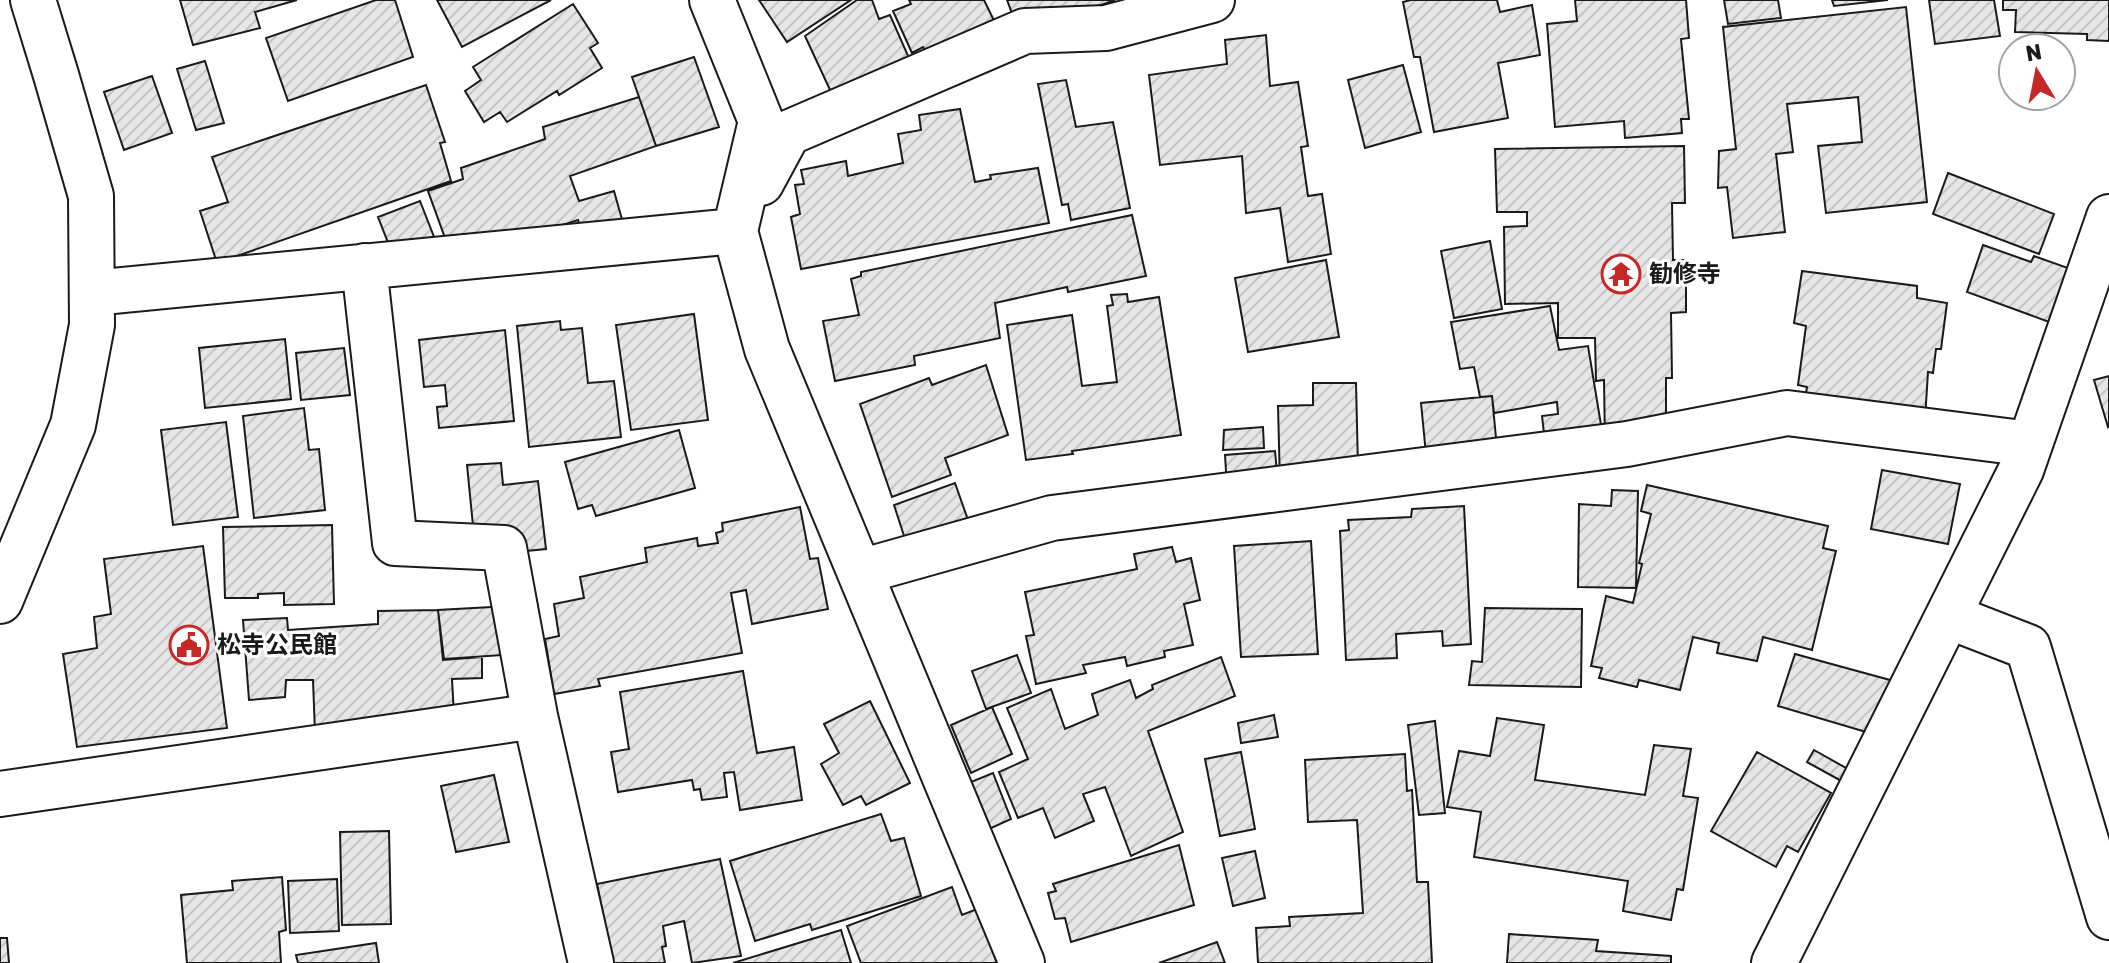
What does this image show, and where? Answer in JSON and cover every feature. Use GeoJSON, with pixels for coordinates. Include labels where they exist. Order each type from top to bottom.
{"type":"FeatureCollection","features":[{"type":"Feature","properties":{"kind":"street"},"geometry":{"type":"LineString","coordinates":[[0,601],[73,425],[92,325],[91,196],[33,0]]}},
{"type":"Feature","properties":{"kind":"street"},"geometry":{"type":"LineString","coordinates":[[712,0],[761,121],[735,231],[767,349],[1022,963]]}},
{"type":"Feature","properties":{"kind":"street"},"geometry":{"type":"LineString","coordinates":[[735,231],[788,133],[1025,31],[1106,28],[1212,0]]}},
{"type":"Feature","properties":{"kind":"street"},"geometry":{"type":"LineString","coordinates":[[1774,963],[2021,470],[2109,217]]}},
{"type":"Feature","properties":{"kind":"street"},"geometry":{"type":"LineString","coordinates":[[92,293],[735,231]]}},
{"type":"Feature","properties":{"kind":"street"},"geometry":{"type":"LineString","coordinates":[[364,266],[395,543],[504,548],[535,716],[591,963]]}},
{"type":"Feature","properties":{"kind":"street"},"geometry":{"type":"LineString","coordinates":[[860,572],[1052,518],[1627,444],[1787,413],[2030,444]]}},
{"type":"Feature","properties":{"kind":"street"},"geometry":{"type":"LineString","coordinates":[[1948,616],[2028,647],[2109,917]]}},
{"type":"Feature","properties":{"kind":"street"},"geometry":{"type":"LineString","coordinates":[[0,794],[535,716]]}},
{"type":"Feature","properties":{"kind":"building"},"geometry":{"type":"Polygon","coordinates":[[[180,0],[297,0],[255,12],[260,28],[193,45],[180,0]]]}},
{"type":"Feature","properties":{"kind":"building"},"geometry":{"type":"Polygon","coordinates":[[[376,0],[395,0],[413,57],[288,101],[266,38],[376,0]]]}},
{"type":"Feature","properties":{"kind":"building"},"geometry":{"type":"Polygon","coordinates":[[[437,0],[551,0],[462,47],[437,0]]]}},
{"type":"Feature","properties":{"kind":"building"},"geometry":{"type":"Polygon","coordinates":[[[759,0],[851,0],[787,42],[759,0]]]}},
{"type":"Feature","properties":{"kind":"building"},"geometry":{"type":"Polygon","coordinates":[[[857,0],[872,0],[879,19],[890,15],[920,83],[843,118],[805,36],[857,0]]]}},
{"type":"Feature","properties":{"kind":"building"},"geometry":{"type":"Polygon","coordinates":[[[909,0],[984,0],[999,31],[927,53],[923,47],[912,53],[893,11],[911,4],[909,0]]]}},
{"type":"Feature","properties":{"kind":"building"},"geometry":{"type":"Polygon","coordinates":[[[1007,0],[1115,0],[1059,20],[1023,43],[1007,0]]]}},
{"type":"Feature","properties":{"kind":"building"},"geometry":{"type":"Polygon","coordinates":[[[1007,0],[1115,0],[1059,20],[1023,43],[1007,0]]]}},
{"type":"Feature","properties":{"kind":"building"},"geometry":{"type":"Polygon","coordinates":[[[1497,0],[1500,12],[1532,5],[1540,55],[1498,63],[1508,118],[1434,132],[1420,57],[1414,57],[1403,2],[1497,0]]]}},
{"type":"Feature","properties":{"kind":"building"},"geometry":{"type":"Polygon","coordinates":[[[1575,0],[1686,0],[1689,38],[1681,39],[1689,119],[1681,119],[1682,133],[1625,138],[1624,121],[1555,127],[1547,24],[1577,21],[1575,0]]]}},
{"type":"Feature","properties":{"kind":"building"},"geometry":{"type":"Polygon","coordinates":[[[1724,0],[1778,0],[1781,18],[1728,24],[1724,0]]]}},
{"type":"Feature","properties":{"kind":"building"},"geometry":{"type":"Polygon","coordinates":[[[1832,0],[1888,0],[1834,6],[1832,0]]]}},
{"type":"Feature","properties":{"kind":"building"},"geometry":{"type":"Polygon","coordinates":[[[1929,0],[1994,0],[1999,32],[1997,36],[1935,44],[1929,0]]]}},
{"type":"Feature","properties":{"kind":"building"},"geometry":{"type":"Polygon","coordinates":[[[2003,0],[2109,0],[2109,41],[2087,40],[2087,34],[2077,32],[2015,32],[2016,10],[2003,10],[2003,0]]]}},
{"type":"Feature","properties":{"kind":"building"},"geometry":{"type":"Polygon","coordinates":[[[573,4],[598,43],[590,48],[602,68],[507,122],[500,112],[484,122],[465,91],[481,80],[473,67],[573,4]]]}},
{"type":"Feature","properties":{"kind":"building"},"geometry":{"type":"Polygon","coordinates":[[[1906,7],[1927,202],[1826,213],[1818,146],[1862,142],[1858,97],[1787,104],[1793,152],[1776,154],[1785,232],[1733,238],[1727,187],[1718,188],[1719,151],[1736,149],[1723,27],[1906,7]]]}},
{"type":"Feature","properties":{"kind":"building"},"geometry":{"type":"Polygon","coordinates":[[[1266,35],[1270,86],[1298,82],[1308,146],[1301,147],[1308,196],[1322,194],[1331,254],[1288,262],[1280,208],[1246,213],[1242,156],[1160,165],[1149,75],[1227,64],[1225,40],[1266,35]]]}},
{"type":"Feature","properties":{"kind":"building"},"geometry":{"type":"Polygon","coordinates":[[[694,57],[719,127],[656,146],[632,77],[694,57]]]}},
{"type":"Feature","properties":{"kind":"building"},"geometry":{"type":"Polygon","coordinates":[[[205,61],[224,123],[196,130],[177,69],[205,61]]]}},
{"type":"Feature","properties":{"kind":"building"},"geometry":{"type":"Polygon","coordinates":[[[1403,65],[1421,132],[1365,148],[1348,80],[1403,65]]]}},
{"type":"Feature","properties":{"kind":"building"},"geometry":{"type":"Polygon","coordinates":[[[152,76],[172,133],[124,150],[104,92],[152,76]]]}},
{"type":"Feature","properties":{"kind":"building"},"geometry":{"type":"Polygon","coordinates":[[[1066,80],[1076,127],[1113,122],[1130,208],[1071,220],[1068,204],[1062,205],[1038,84],[1066,80]]]}},
{"type":"Feature","properties":{"kind":"building"},"geometry":{"type":"Polygon","coordinates":[[[426,85],[445,142],[440,143],[451,181],[217,263],[200,211],[228,202],[212,157],[426,85]]]}},
{"type":"Feature","properties":{"kind":"building"},"geometry":{"type":"Polygon","coordinates":[[[639,97],[656,146],[570,176],[579,201],[614,191],[623,223],[585,242],[578,220],[453,260],[428,191],[463,179],[461,168],[545,139],[543,127],[639,97]]]}},
{"type":"Feature","properties":{"kind":"building"},"geometry":{"type":"Polygon","coordinates":[[[960,109],[975,182],[991,179],[990,175],[1038,168],[1049,223],[801,269],[791,217],[800,214],[795,185],[804,184],[801,170],[846,161],[848,176],[903,163],[898,134],[921,130],[919,115],[960,109]]]}},
{"type":"Feature","properties":{"kind":"building","name":"勧修寺"},"geometry":{"type":"Polygon","coordinates":[[[1684,146],[1685,203],[1672,203],[1673,260],[1686,260],[1686,312],[1671,313],[1672,378],[1666,378],[1666,443],[1605,444],[1604,380],[1596,381],[1595,338],[1558,338],[1558,303],[1505,304],[1504,227],[1527,226],[1527,212],[1497,212],[1495,149],[1684,146]]]}},
{"type":"Feature","properties":{"kind":"building"},"geometry":{"type":"Polygon","coordinates":[[[1948,173],[2054,214],[2039,254],[1933,214],[1948,173]]]}},
{"type":"Feature","properties":{"kind":"building"},"geometry":{"type":"Polygon","coordinates":[[[420,201],[445,265],[398,268],[378,217],[420,201]]]}},
{"type":"Feature","properties":{"kind":"building"},"geometry":{"type":"Polygon","coordinates":[[[1132,215],[1146,276],[1068,292],[1067,287],[995,303],[1000,338],[914,356],[915,365],[835,381],[823,321],[859,315],[851,279],[861,276],[861,272],[1132,215]]]}},
{"type":"Feature","properties":{"kind":"building"},"geometry":{"type":"Polygon","coordinates":[[[1490,241],[1502,309],[1454,318],[1441,251],[1490,241]]]}},
{"type":"Feature","properties":{"kind":"building"},"geometry":{"type":"Polygon","coordinates":[[[1983,245],[2031,262],[2034,256],[2068,268],[2066,274],[2069,276],[2052,323],[1967,292],[1983,245]]]}},
{"type":"Feature","properties":{"kind":"building"},"geometry":{"type":"Polygon","coordinates":[[[1326,260],[1339,337],[1248,352],[1235,278],[1326,260]]]}},
{"type":"Feature","properties":{"kind":"building"},"geometry":{"type":"Polygon","coordinates":[[[1802,271],[1917,286],[1917,298],[1947,303],[1941,349],[1936,349],[1933,373],[1928,372],[1924,435],[1805,399],[1807,387],[1798,385],[1806,326],[1794,323],[1802,271]]]}},
{"type":"Feature","properties":{"kind":"building"},"geometry":{"type":"Polygon","coordinates":[[[1127,294],[1128,302],[1159,297],[1181,435],[1026,460],[1007,325],[1072,315],[1082,386],[1117,382],[1107,306],[1113,305],[1111,295],[1127,294]]]}},
{"type":"Feature","properties":{"kind":"building"},"geometry":{"type":"Polygon","coordinates":[[[1550,306],[1559,350],[1588,346],[1605,449],[1547,459],[1542,416],[1558,414],[1557,402],[1494,413],[1492,396],[1480,397],[1474,367],[1460,369],[1451,322],[1550,306]]]}},
{"type":"Feature","properties":{"kind":"building"},"geometry":{"type":"Polygon","coordinates":[[[694,314],[708,420],[631,430],[616,325],[694,314]]]}},
{"type":"Feature","properties":{"kind":"building"},"geometry":{"type":"Polygon","coordinates":[[[560,321],[561,330],[582,328],[588,383],[614,381],[621,437],[529,447],[517,326],[560,321]]]}},
{"type":"Feature","properties":{"kind":"building"},"geometry":{"type":"Polygon","coordinates":[[[505,330],[514,421],[439,428],[437,407],[447,406],[445,385],[424,387],[419,340],[505,330]]]}},
{"type":"Feature","properties":{"kind":"building"},"geometry":{"type":"Polygon","coordinates":[[[285,339],[291,399],[205,408],[199,348],[285,339]]]}},
{"type":"Feature","properties":{"kind":"building"},"geometry":{"type":"Polygon","coordinates":[[[344,348],[350,395],[301,400],[296,353],[344,348]]]}},
{"type":"Feature","properties":{"kind":"building"},"geometry":{"type":"Polygon","coordinates":[[[986,365],[1008,435],[945,458],[951,475],[892,497],[860,404],[929,378],[932,385],[986,365]]]}},
{"type":"Feature","properties":{"kind":"building"},"geometry":{"type":"Polygon","coordinates":[[[2109,376],[2109,426],[2108,427],[2094,380],[2109,376]]]}},
{"type":"Feature","properties":{"kind":"building"},"geometry":{"type":"Polygon","coordinates":[[[1313,383],[1356,383],[1358,467],[1280,484],[1278,406],[1313,405],[1313,383]]]}},
{"type":"Feature","properties":{"kind":"building"},"geometry":{"type":"Polygon","coordinates":[[[1492,396],[1499,469],[1428,475],[1421,403],[1492,396]]]}},
{"type":"Feature","properties":{"kind":"building"},"geometry":{"type":"Polygon","coordinates":[[[304,408],[309,450],[319,449],[325,510],[254,518],[243,416],[304,408]]]}},
{"type":"Feature","properties":{"kind":"building"},"geometry":{"type":"Polygon","coordinates":[[[226,422],[238,517],[173,525],[161,430],[226,422]]]}},
{"type":"Feature","properties":{"kind":"building"},"geometry":{"type":"Polygon","coordinates":[[[1263,427],[1264,448],[1223,450],[1224,430],[1263,427]]]}},
{"type":"Feature","properties":{"kind":"building"},"geometry":{"type":"Polygon","coordinates":[[[679,430],[695,488],[596,516],[592,505],[578,509],[565,462],[679,430]]]}},
{"type":"Feature","properties":{"kind":"building"},"geometry":{"type":"Polygon","coordinates":[[[1275,451],[1278,483],[1227,487],[1225,455],[1275,451]]]}},
{"type":"Feature","properties":{"kind":"building"},"geometry":{"type":"Polygon","coordinates":[[[501,463],[503,485],[538,481],[546,549],[476,556],[467,465],[501,463]]]}},
{"type":"Feature","properties":{"kind":"building"},"geometry":{"type":"Polygon","coordinates":[[[1882,470],[1960,484],[1948,544],[1871,529],[1882,470]]]}},
{"type":"Feature","properties":{"kind":"building"},"geometry":{"type":"Polygon","coordinates":[[[955,483],[968,520],[906,542],[894,505],[955,483]]]}},
{"type":"Feature","properties":{"kind":"building"},"geometry":{"type":"Polygon","coordinates":[[[1647,485],[1828,526],[1823,548],[1836,551],[1812,650],[1763,637],[1757,661],[1717,653],[1719,643],[1693,637],[1680,690],[1639,680],[1637,687],[1599,678],[1602,668],[1591,666],[1606,596],[1633,603],[1651,514],[1641,511],[1647,485]]]}},
{"type":"Feature","properties":{"kind":"building"},"geometry":{"type":"Polygon","coordinates":[[[1612,490],[1638,491],[1636,588],[1578,587],[1579,504],[1611,506],[1612,490]]]}},
{"type":"Feature","properties":{"kind":"building"},"geometry":{"type":"Polygon","coordinates":[[[1464,506],[1471,644],[1443,646],[1442,631],[1396,634],[1397,658],[1346,660],[1340,531],[1349,530],[1348,520],[1411,517],[1412,509],[1464,506]]]}},
{"type":"Feature","properties":{"kind":"building"},"geometry":{"type":"Polygon","coordinates":[[[800,507],[810,559],[818,558],[828,609],[752,624],[746,590],[731,593],[742,653],[598,679],[600,686],[554,694],[545,639],[559,636],[554,604],[584,598],[580,577],[647,562],[645,548],[697,538],[698,546],[718,543],[716,533],[723,531],[722,523],[800,507]]]}},
{"type":"Feature","properties":{"kind":"building"},"geometry":{"type":"Polygon","coordinates":[[[332,525],[334,604],[284,605],[284,593],[258,594],[258,598],[225,598],[223,527],[332,525]]]}},
{"type":"Feature","properties":{"kind":"building"},"geometry":{"type":"Polygon","coordinates":[[[1311,541],[1318,654],[1241,657],[1234,546],[1311,541]]]}},
{"type":"Feature","properties":{"kind":"building"},"geometry":{"type":"Polygon","coordinates":[[[203,546],[227,728],[77,747],[63,654],[97,648],[94,617],[111,614],[104,559],[203,546]]]}},
{"type":"Feature","properties":{"kind":"building"},"geometry":{"type":"Polygon","coordinates":[[[1172,547],[1176,562],[1191,558],[1200,600],[1184,604],[1193,645],[1164,651],[1165,657],[1127,666],[1125,657],[1083,665],[1086,673],[1036,684],[1026,636],[1034,635],[1025,592],[1137,569],[1134,554],[1172,547]]]}},
{"type":"Feature","properties":{"kind":"building"},"geometry":{"type":"Polygon","coordinates":[[[512,606],[517,654],[444,659],[438,610],[512,606]]]}},
{"type":"Feature","properties":{"kind":"building"},"geometry":{"type":"Polygon","coordinates":[[[1485,608],[1582,609],[1581,687],[1469,685],[1472,661],[1482,662],[1485,608]]]}},
{"type":"Feature","properties":{"kind":"building"},"geometry":{"type":"Polygon","coordinates":[[[438,610],[443,660],[482,657],[482,678],[452,679],[454,715],[315,733],[313,680],[286,680],[285,697],[249,700],[243,620],[287,618],[288,630],[378,624],[378,611],[438,610]]]}},
{"type":"Feature","properties":{"kind":"building"},"geometry":{"type":"Polygon","coordinates":[[[1795,654],[1901,683],[1883,737],[1778,706],[1795,654]]]}},
{"type":"Feature","properties":{"kind":"building"},"geometry":{"type":"Polygon","coordinates":[[[1017,655],[1031,693],[986,709],[972,671],[1017,655]]]}},
{"type":"Feature","properties":{"kind":"building"},"geometry":{"type":"Polygon","coordinates":[[[1221,657],[1235,696],[1148,731],[1183,832],[1131,856],[1105,787],[1083,794],[1094,821],[1055,838],[1043,808],[1018,818],[999,772],[1028,759],[1007,708],[1051,689],[1065,729],[1098,715],[1092,694],[1130,680],[1136,698],[1153,689],[1152,685],[1221,657]]]}},
{"type":"Feature","properties":{"kind":"building"},"geometry":{"type":"Polygon","coordinates":[[[743,671],[757,753],[794,747],[802,800],[740,810],[734,772],[724,773],[727,797],[702,800],[700,789],[694,790],[692,780],[618,792],[611,752],[629,749],[620,692],[743,671]]]}},
{"type":"Feature","properties":{"kind":"building"},"geometry":{"type":"Polygon","coordinates":[[[870,701],[910,783],[866,805],[861,796],[843,805],[821,764],[839,753],[824,724],[870,701]]]}},
{"type":"Feature","properties":{"kind":"building"},"geometry":{"type":"Polygon","coordinates":[[[992,707],[1012,754],[971,773],[951,725],[992,707]]]}},
{"type":"Feature","properties":{"kind":"building"},"geometry":{"type":"Polygon","coordinates":[[[1274,715],[1278,737],[1241,743],[1238,723],[1274,715]]]}},
{"type":"Feature","properties":{"kind":"building"},"geometry":{"type":"Polygon","coordinates":[[[1497,718],[1544,725],[1535,780],[1645,795],[1654,745],[1691,749],[1683,796],[1698,798],[1683,890],[1677,889],[1671,920],[1623,911],[1628,881],[1474,857],[1481,812],[1447,807],[1459,751],[1490,756],[1497,718]]]}},
{"type":"Feature","properties":{"kind":"building"},"geometry":{"type":"Polygon","coordinates":[[[1435,721],[1445,813],[1419,815],[1408,725],[1435,721]]]}},
{"type":"Feature","properties":{"kind":"building"},"geometry":{"type":"Polygon","coordinates":[[[1814,750],[1862,777],[1856,789],[1807,762],[1814,750]]]}},
{"type":"Feature","properties":{"kind":"building"},"geometry":{"type":"Polygon","coordinates":[[[1241,752],[1255,829],[1220,836],[1205,759],[1241,752]]]}},
{"type":"Feature","properties":{"kind":"building"},"geometry":{"type":"Polygon","coordinates":[[[1757,752],[1831,793],[1798,852],[1787,846],[1776,867],[1711,831],[1757,752]]]}},
{"type":"Feature","properties":{"kind":"building"},"geometry":{"type":"Polygon","coordinates":[[[1405,754],[1407,791],[1412,790],[1417,882],[1428,882],[1432,963],[1258,963],[1256,928],[1290,926],[1289,917],[1363,913],[1357,820],[1308,822],[1305,760],[1405,754]]]}},
{"type":"Feature","properties":{"kind":"building"},"geometry":{"type":"Polygon","coordinates":[[[993,773],[1011,819],[987,830],[966,784],[993,773]]]}},
{"type":"Feature","properties":{"kind":"building"},"geometry":{"type":"Polygon","coordinates":[[[494,775],[509,842],[456,852],[441,786],[494,775]]]}},
{"type":"Feature","properties":{"kind":"building"},"geometry":{"type":"Polygon","coordinates":[[[881,814],[891,841],[904,838],[921,896],[812,930],[810,924],[755,941],[730,861],[881,814]]]}},
{"type":"Feature","properties":{"kind":"building"},"geometry":{"type":"Polygon","coordinates":[[[389,831],[391,924],[342,925],[340,832],[389,831]]]}},
{"type":"Feature","properties":{"kind":"building"},"geometry":{"type":"Polygon","coordinates":[[[1179,845],[1194,905],[1071,942],[1065,918],[1055,919],[1048,893],[1056,891],[1053,884],[1179,845]]]}},
{"type":"Feature","properties":{"kind":"building"},"geometry":{"type":"Polygon","coordinates":[[[1255,851],[1265,898],[1233,906],[1222,858],[1255,851]]]}},
{"type":"Feature","properties":{"kind":"building"},"geometry":{"type":"Polygon","coordinates":[[[720,859],[741,956],[692,963],[684,921],[663,926],[665,963],[613,963],[597,884],[720,859]]]}},
{"type":"Feature","properties":{"kind":"building"},"geometry":{"type":"Polygon","coordinates":[[[282,877],[286,930],[279,932],[281,963],[187,963],[181,895],[233,890],[232,881],[282,877]]]}},
{"type":"Feature","properties":{"kind":"building"},"geometry":{"type":"Polygon","coordinates":[[[337,879],[339,931],[290,933],[288,881],[337,879]]]}},
{"type":"Feature","properties":{"kind":"building"},"geometry":{"type":"Polygon","coordinates":[[[952,887],[962,915],[977,909],[997,963],[861,963],[847,926],[952,887]]]}},
{"type":"Feature","properties":{"kind":"building"},"geometry":{"type":"Polygon","coordinates":[[[841,930],[851,963],[733,963],[841,930]]]}},
{"type":"Feature","properties":{"kind":"building"},"geometry":{"type":"Polygon","coordinates":[[[1509,934],[1598,940],[1596,951],[1671,956],[1671,963],[1507,963],[1509,934]]]}},
{"type":"Feature","properties":{"kind":"building"},"geometry":{"type":"Polygon","coordinates":[[[0,938],[7,938],[9,963],[0,963],[0,938]]]}},
{"type":"Feature","properties":{"kind":"building"},"geometry":{"type":"Polygon","coordinates":[[[1217,942],[1225,963],[1159,963],[1217,942]]]}},
{"type":"Feature","properties":{"kind":"building"},"geometry":{"type":"Polygon","coordinates":[[[376,943],[379,963],[298,963],[296,955],[376,943]]]}},
{"type":"Feature","properties":{"kind":"place","name":"勧修寺"},"geometry":{"type":"Point","coordinates":[1621,274]}},
{"type":"Feature","properties":{"kind":"place","name":"松寺公民館"},"geometry":{"type":"Point","coordinates":[189,645]}}]}
